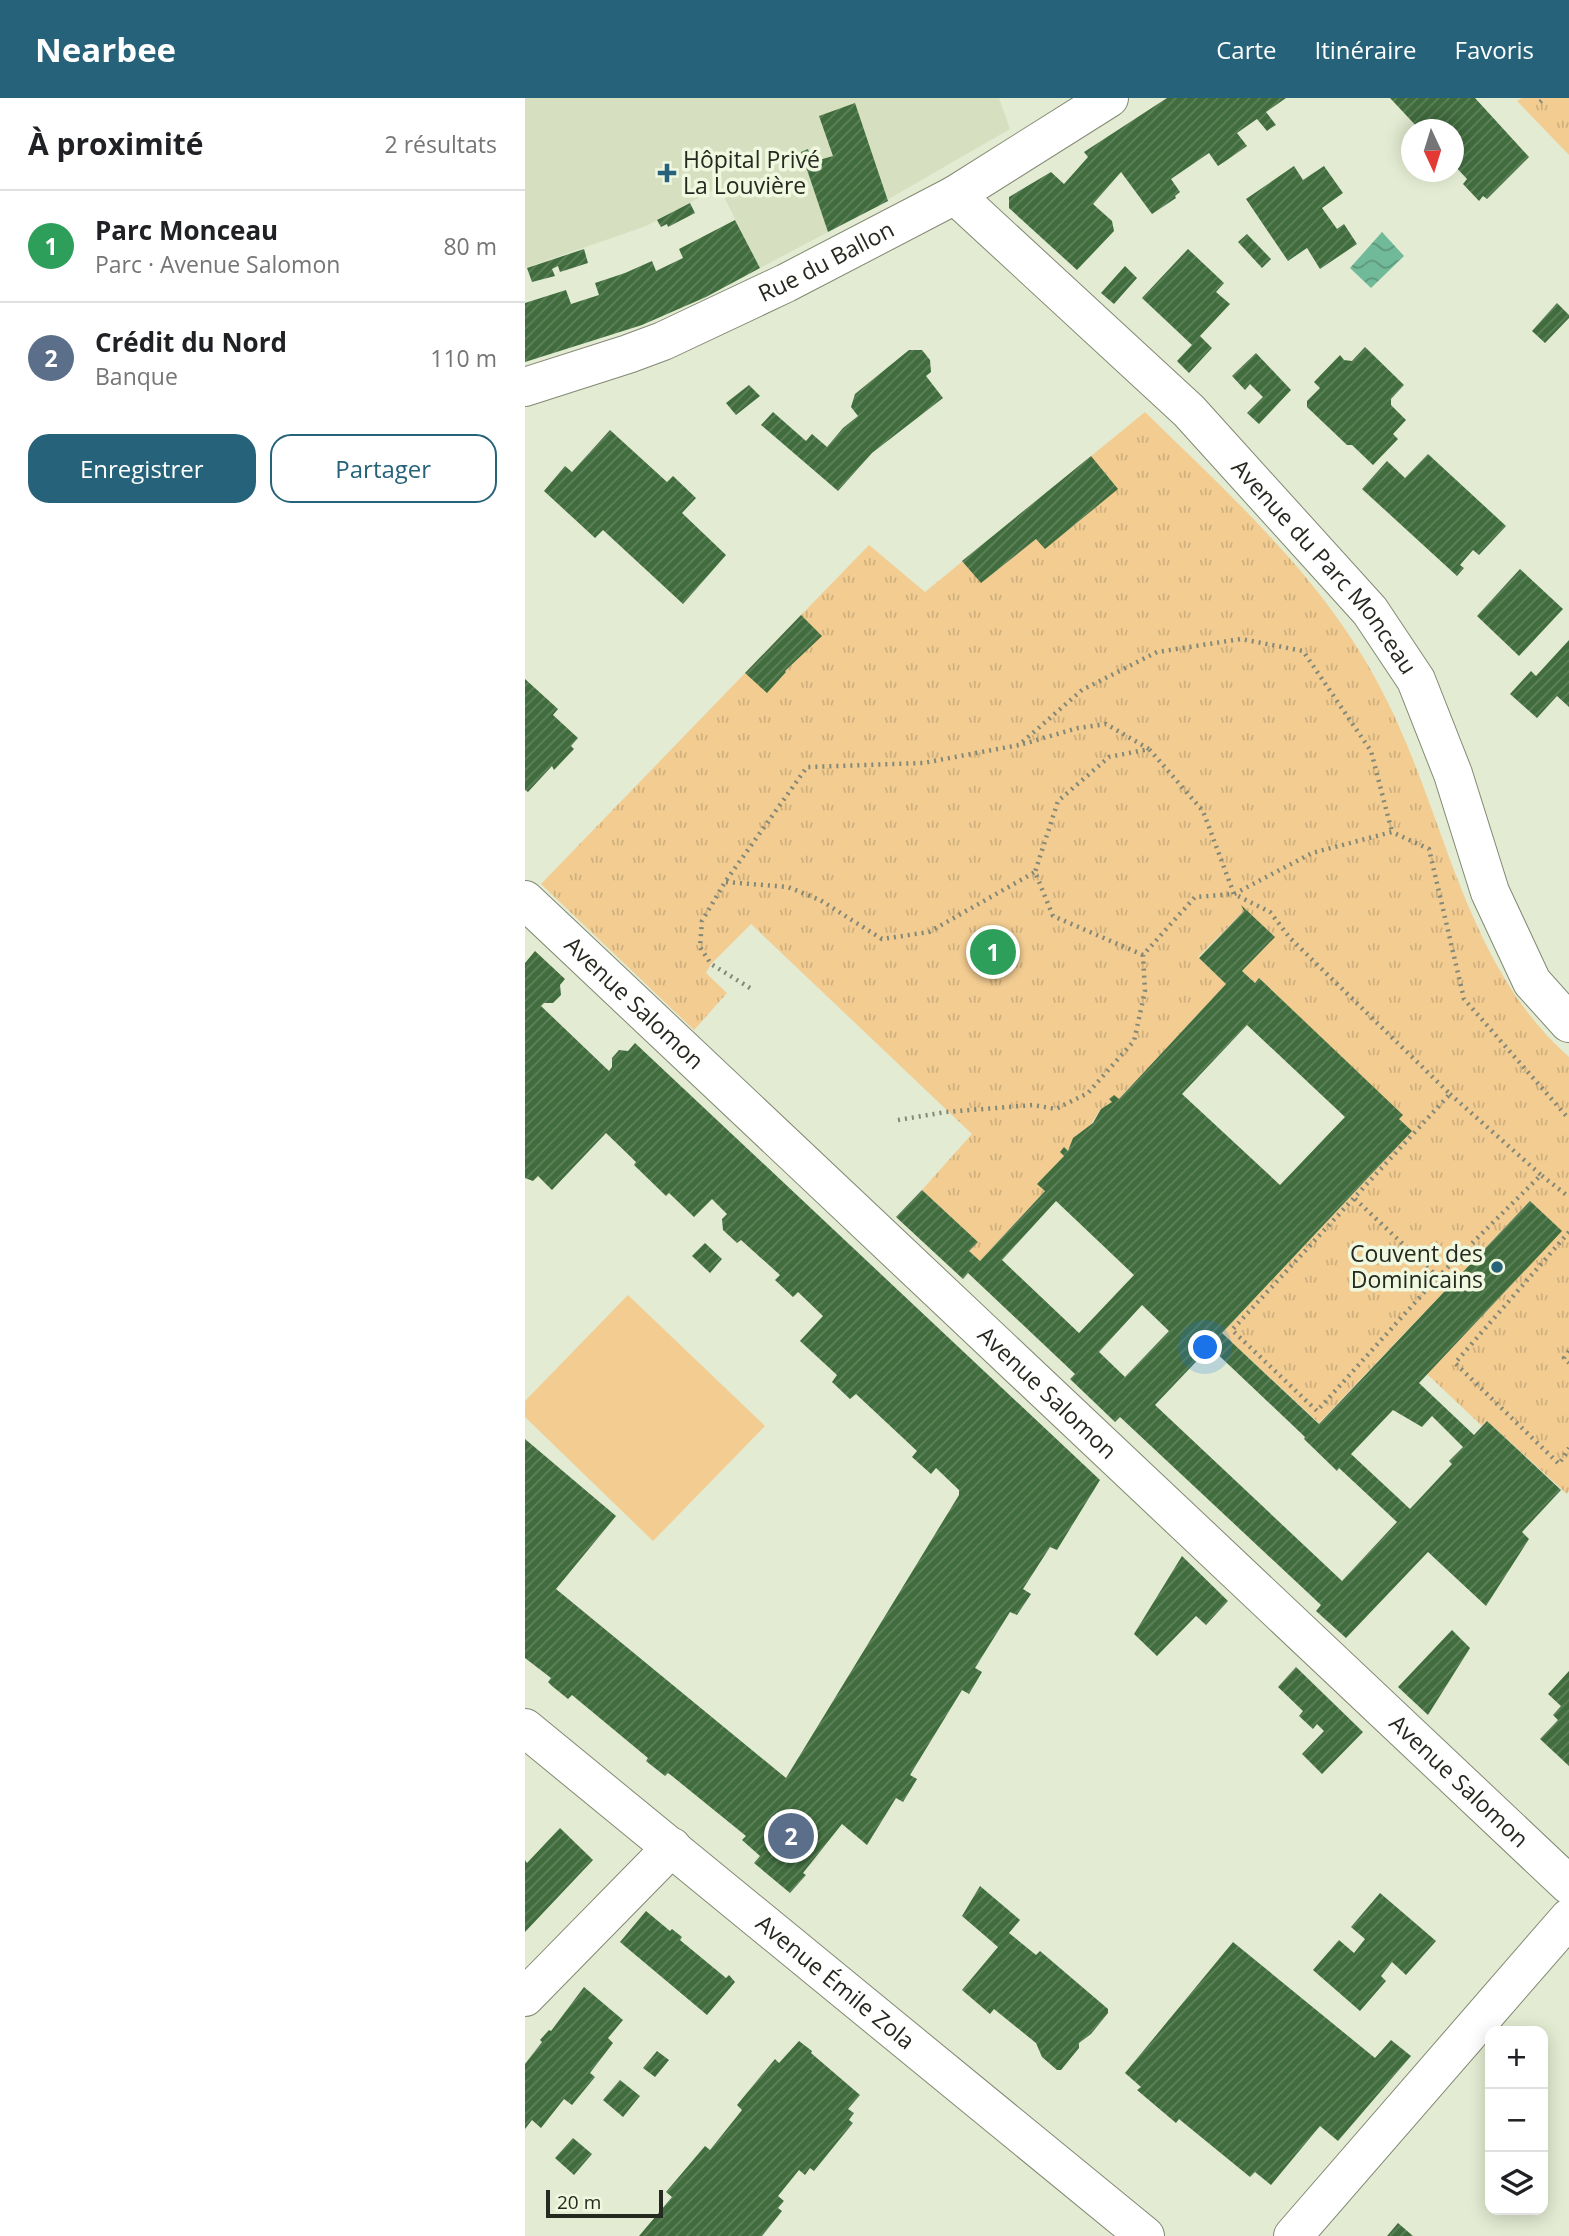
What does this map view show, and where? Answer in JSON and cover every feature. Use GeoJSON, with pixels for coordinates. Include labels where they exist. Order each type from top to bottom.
{"type":"FeatureCollection","features":[{"type":"Feature","properties":{"kind":"street","name":"Rue du Ballon"},"geometry":{"type":"LineString","coordinates":[[525,387],[675,336],[786,283],[955,195],[1109,98]]}},
{"type":"Feature","properties":{"kind":"street","name":"Avenue du Parc Monceau"},"geometry":{"type":"LineString","coordinates":[[955,195],[1189,411],[1370,611],[1416,680],[1453,774],[1490,892],[1532,982],[1569,1023]]}},
{"type":"Feature","properties":{"kind":"street","name":"Avenue Salomon"},"geometry":{"type":"LineString","coordinates":[[525,900],[1569,1885]]}},
{"type":"Feature","properties":{"kind":"street","name":"Avenue Émile Zola"},"geometry":{"type":"LineString","coordinates":[[525,1728],[1145,2236]]}},
{"type":"Feature","properties":{"kind":"street"},"geometry":{"type":"LineString","coordinates":[[525,1997],[671,1847]]}},
{"type":"Feature","properties":{"kind":"street"},"geometry":{"type":"LineString","coordinates":[[1293,2236],[1569,1919]]}},
{"type":"Feature","properties":{"kind":"path"},"geometry":{"type":"LineString","coordinates":[[1019,745],[1082,690],[1157,652],[1241,639],[1303,651],[1371,751],[1392,832]]}},
{"type":"Feature","properties":{"kind":"path"},"geometry":{"type":"LineString","coordinates":[[750,988],[711,964],[700,947],[702,921],[725,882],[807,767],[923,763],[1019,745],[1078,728],[1106,724],[1149,749],[1203,811],[1234,894],[1270,912],[1290,938],[1450,1094],[1569,1197]]}},
{"type":"Feature","properties":{"kind":"path"},"geometry":{"type":"LineString","coordinates":[[1143,955],[1053,916],[1035,872],[1058,801],[1109,757],[1149,749]]}},
{"type":"Feature","properties":{"kind":"path"},"geometry":{"type":"LineString","coordinates":[[898,1120],[947,1112],[1033,1105],[1056,1109],[1088,1093],[1134,1041],[1145,991],[1143,955],[1195,897],[1234,894],[1312,853],[1392,832],[1429,849],[1464,999],[1569,1119]]}},
{"type":"Feature","properties":{"kind":"path"},"geometry":{"type":"LineString","coordinates":[[725,882],[788,887],[820,900],[882,939],[929,932],[1035,872]]}},
{"type":"Feature","properties":{"kind":"path"},"geometry":{"type":"LineString","coordinates":[[1450,1094],[1232,1330],[1317,1411],[1438,1277],[1541,1175]]}},
{"type":"Feature","properties":{"kind":"path"},"geometry":{"type":"LineString","coordinates":[[1355,1199],[1438,1277]]}},
{"type":"Feature","properties":{"kind":"path"},"geometry":{"type":"LineString","coordinates":[[1569,1232],[1455,1363],[1559,1464],[1569,1448]]}},
{"type":"Feature","properties":{"kind":"path"},"geometry":{"type":"LineString","coordinates":[[1569,1351],[1564,1358],[1569,1363]]}},
{"type":"Feature","properties":{"kind":"shaded area","name":"Hôpital Privé La Louvière"},"geometry":{"type":"Polygon","coordinates":[[[525,98],[999,98],[1010,129],[854,219],[833,156],[819,160],[816,154],[810,155],[808,149],[801,152],[828,232],[760,268],[719,187],[646,226],[525,268],[525,98]]]}},
{"type":"Feature","properties":{"kind":"green space"},"geometry":{"type":"Polygon","coordinates":[[[1522,98],[1569,98],[1569,155],[1517,101],[1522,98]]]}},
{"type":"Feature","properties":{"kind":"green space"},"geometry":{"type":"Polygon","coordinates":[[[1145,412],[1276,543],[1334,614],[1360,653],[1405,740],[1480,932],[1504,977],[1533,1019],[1569,1057],[1567,1494],[1487,1421],[1482,1426],[1427,1374],[1561,1231],[1530,1201],[1319,1423],[1222,1333],[1411,1132],[1399,1119],[1402,1115],[1259,978],[1255,983],[1242,971],[1274,937],[1243,908],[1244,911],[1198,957],[1226,984],[1119,1099],[1110,1099],[1112,1102],[1101,1109],[1088,1129],[1076,1135],[1068,1151],[1064,1148],[1060,1152],[1064,1156],[1038,1183],[1045,1191],[980,1261],[969,1251],[977,1241],[922,1190],[972,1134],[751,924],[711,964],[706,973],[727,993],[694,1030],[541,884],[869,545],[925,592],[1145,412]]]}},
{"type":"Feature","properties":{"kind":"green space"},"geometry":{"type":"Polygon","coordinates":[[[628,1295],[765,1426],[653,1541],[525,1417],[525,1401],[628,1295]]]}},
{"type":"Feature","properties":{"kind":"water"},"geometry":{"type":"Polygon","coordinates":[[[1382,232],[1404,256],[1371,288],[1350,268],[1382,232]]]}},
{"type":"Feature","properties":{"kind":"building"},"geometry":{"type":"Polygon","coordinates":[[[1167,98],[1286,98],[1266,112],[1276,125],[1267,131],[1257,119],[1237,133],[1247,146],[1218,166],[1209,153],[1171,179],[1180,192],[1176,198],[1152,214],[1121,172],[1093,204],[1112,221],[1114,231],[1077,270],[1009,208],[1009,197],[1051,172],[1064,184],[1088,157],[1084,152],[1167,98]]]}},
{"type":"Feature","properties":{"kind":"building"},"geometry":{"type":"Polygon","coordinates":[[[1390,98],[1475,98],[1529,157],[1487,199],[1483,196],[1479,201],[1463,184],[1467,179],[1464,176],[1464,119],[1410,119],[1390,98]]]}},
{"type":"Feature","properties":{"kind":"building"},"geometry":{"type":"Polygon","coordinates":[[[855,103],[888,201],[828,232],[801,152],[808,149],[810,155],[816,154],[819,160],[833,156],[819,116],[855,103]]]}},
{"type":"Feature","properties":{"kind":"building"},"geometry":{"type":"Polygon","coordinates":[[[1294,166],[1303,180],[1324,166],[1343,193],[1322,208],[1337,229],[1344,224],[1357,244],[1320,269],[1307,248],[1288,261],[1246,199],[1294,166]]]}},
{"type":"Feature","properties":{"kind":"building"},"geometry":{"type":"Polygon","coordinates":[[[690,203],[695,213],[668,227],[667,224],[661,227],[657,220],[690,203]]]}},
{"type":"Feature","properties":{"kind":"building"},"geometry":{"type":"Polygon","coordinates":[[[735,220],[760,268],[706,297],[642,325],[525,362],[525,303],[566,290],[571,304],[599,295],[595,283],[652,261],[656,271],[683,258],[679,249],[735,220]]]}},
{"type":"Feature","properties":{"kind":"building"},"geometry":{"type":"Polygon","coordinates":[[[1247,234],[1271,259],[1262,268],[1238,242],[1247,234]]]}},
{"type":"Feature","properties":{"kind":"building"},"geometry":{"type":"Polygon","coordinates":[[[584,249],[588,263],[560,272],[558,266],[552,269],[555,276],[532,282],[527,268],[584,249]]]}},
{"type":"Feature","properties":{"kind":"building"},"geometry":{"type":"Polygon","coordinates":[[[1188,249],[1224,283],[1216,292],[1230,304],[1200,336],[1212,348],[1189,373],[1177,361],[1192,345],[1142,298],[1188,249]]]}},
{"type":"Feature","properties":{"kind":"building"},"geometry":{"type":"Polygon","coordinates":[[[1125,266],[1137,278],[1114,304],[1101,293],[1125,266]]]}},
{"type":"Feature","properties":{"kind":"building"},"geometry":{"type":"Polygon","coordinates":[[[1557,303],[1569,318],[1545,343],[1532,331],[1557,303]]]}},
{"type":"Feature","properties":{"kind":"building"},"geometry":{"type":"Polygon","coordinates":[[[1365,347],[1404,385],[1391,399],[1391,405],[1406,420],[1393,434],[1398,439],[1373,465],[1352,445],[1347,445],[1307,407],[1307,401],[1320,388],[1314,382],[1340,355],[1344,360],[1352,361],[1365,347]]]}},
{"type":"Feature","properties":{"kind":"building"},"geometry":{"type":"Polygon","coordinates":[[[909,350],[922,350],[930,360],[931,372],[926,376],[943,398],[872,453],[838,491],[761,425],[773,412],[806,441],[812,434],[827,447],[843,428],[858,416],[851,407],[855,394],[909,350]]]}},
{"type":"Feature","properties":{"kind":"building"},"geometry":{"type":"Polygon","coordinates":[[[1256,353],[1291,390],[1259,424],[1247,413],[1263,397],[1250,384],[1245,390],[1232,376],[1256,353]]]}},
{"type":"Feature","properties":{"kind":"building"},"geometry":{"type":"Polygon","coordinates":[[[749,385],[760,396],[736,415],[726,403],[749,385]]]}},
{"type":"Feature","properties":{"kind":"building"},"geometry":{"type":"Polygon","coordinates":[[[610,430],[667,482],[673,476],[696,498],[682,513],[726,555],[683,604],[603,530],[595,538],[544,491],[565,466],[572,472],[610,430]]]}},
{"type":"Feature","properties":{"kind":"building"},"geometry":{"type":"Polygon","coordinates":[[[1428,454],[1506,526],[1479,555],[1473,550],[1460,565],[1464,568],[1457,576],[1362,489],[1387,461],[1405,478],[1428,454]]]}},
{"type":"Feature","properties":{"kind":"building"},"geometry":{"type":"Polygon","coordinates":[[[1091,456],[1118,489],[1045,549],[1036,539],[981,583],[962,561],[1091,456]]]}},
{"type":"Feature","properties":{"kind":"building"},"geometry":{"type":"Polygon","coordinates":[[[1520,569],[1563,609],[1519,656],[1477,616],[1520,569]]]}},
{"type":"Feature","properties":{"kind":"building"},"geometry":{"type":"Polygon","coordinates":[[[801,615],[822,636],[785,671],[767,693],[745,673],[801,615]]]}},
{"type":"Feature","properties":{"kind":"building"},"geometry":{"type":"Polygon","coordinates":[[[1569,640],[1569,707],[1557,696],[1537,718],[1510,694],[1531,671],[1536,676],[1569,640]]]}},
{"type":"Feature","properties":{"kind":"building"},"geometry":{"type":"Polygon","coordinates":[[[525,679],[558,709],[553,715],[578,738],[571,746],[574,749],[554,770],[552,766],[528,792],[525,790],[525,679]]]}},
{"type":"Feature","properties":{"kind":"building","name":"Couvent des Dominicains"},"geometry":{"type":"Polygon","coordinates":[[[1241,905],[1275,937],[1242,971],[1255,983],[1259,978],[1403,1115],[1399,1119],[1412,1131],[1222,1333],[1319,1424],[1530,1201],[1562,1231],[1419,1383],[1474,1435],[1487,1421],[1561,1490],[1522,1532],[1529,1539],[1486,1606],[1428,1552],[1346,1638],[1316,1611],[1321,1605],[1120,1417],[1115,1422],[1070,1379],[1075,1374],[968,1273],[963,1279],[896,1217],[922,1190],[978,1242],[969,1251],[980,1261],[1045,1191],[1037,1184],[1064,1156],[1060,1152],[1064,1147],[1068,1151],[1073,1138],[1093,1123],[1101,1109],[1112,1102],[1109,1099],[1114,1095],[1119,1099],[1226,984],[1199,958],[1244,911],[1241,905]],[[1247,1025],[1182,1094],[1280,1185],[1345,1117],[1247,1025]],[[1056,1201],[1002,1260],[1079,1333],[1134,1275],[1056,1201]],[[1142,1305],[1099,1352],[1125,1377],[1169,1331],[1142,1305]],[[1210,1347],[1155,1405],[1342,1581],[1397,1522],[1339,1468],[1337,1471],[1210,1347]],[[1393,1410],[1351,1454],[1410,1509],[1452,1464],[1449,1461],[1463,1447],[1432,1416],[1422,1427],[1393,1410]]]}},
{"type":"Feature","properties":{"kind":"building"},"geometry":{"type":"Polygon","coordinates":[[[535,951],[565,979],[560,985],[561,995],[553,1003],[544,1003],[541,1006],[609,1071],[612,1058],[619,1050],[628,1051],[635,1043],[1100,1480],[1057,1550],[1050,1547],[1023,1589],[1031,1594],[1017,1615],[1010,1612],[975,1668],[982,1672],[969,1694],[962,1690],[910,1775],[917,1779],[903,1802],[896,1798],[867,1845],[842,1824],[790,1893],[754,1863],[760,1856],[742,1840],[746,1836],[668,1773],[665,1776],[646,1761],[648,1758],[572,1695],[568,1699],[548,1682],[551,1678],[525,1658],[525,1439],[616,1516],[556,1589],[786,1778],[959,1495],[959,1490],[936,1468],[931,1474],[912,1457],[917,1451],[856,1394],[850,1399],[832,1382],[837,1375],[800,1341],[823,1316],[798,1292],[793,1297],[775,1280],[780,1275],[741,1240],[737,1243],[723,1230],[722,1219],[727,1214],[712,1199],[694,1217],[669,1193],[666,1196],[606,1133],[552,1190],[538,1176],[533,1181],[525,1178],[525,963],[535,951]]]}},
{"type":"Feature","properties":{"kind":"building"},"geometry":{"type":"Polygon","coordinates":[[[705,1243],[722,1259],[710,1273],[692,1256],[705,1243]]]}},
{"type":"Feature","properties":{"kind":"building"},"geometry":{"type":"Polygon","coordinates":[[[1182,1556],[1228,1601],[1206,1625],[1196,1616],[1157,1656],[1134,1634],[1182,1556]]]}},
{"type":"Feature","properties":{"kind":"building"},"geometry":{"type":"Polygon","coordinates":[[[1452,1630],[1470,1648],[1428,1715],[1398,1687],[1452,1630]]]}},
{"type":"Feature","properties":{"kind":"building"},"geometry":{"type":"Polygon","coordinates":[[[1296,1667],[1363,1732],[1322,1774],[1302,1754],[1324,1731],[1317,1724],[1313,1729],[1299,1716],[1303,1711],[1278,1687],[1296,1667]]]}},
{"type":"Feature","properties":{"kind":"building"},"geometry":{"type":"Polygon","coordinates":[[[1569,1671],[1569,1766],[1540,1739],[1558,1720],[1553,1715],[1561,1706],[1548,1694],[1569,1671]]]}},
{"type":"Feature","properties":{"kind":"building"},"geometry":{"type":"Polygon","coordinates":[[[560,1828],[593,1860],[525,1932],[525,1860],[527,1863],[560,1828]]]}},
{"type":"Feature","properties":{"kind":"building"},"geometry":{"type":"Polygon","coordinates":[[[980,1886],[1020,1920],[1009,1933],[1036,1955],[1040,1951],[1108,2009],[1108,2013],[1091,2034],[1079,2043],[1079,2048],[1061,2070],[1057,2070],[1042,2057],[1036,2043],[994,2009],[990,2014],[962,1990],[998,1947],[962,1916],[980,1886]]]}},
{"type":"Feature","properties":{"kind":"building"},"geometry":{"type":"Polygon","coordinates":[[[1380,1893],[1436,1941],[1406,1975],[1392,1962],[1381,1976],[1386,1981],[1360,2011],[1313,1970],[1339,1940],[1354,1953],[1365,1939],[1351,1927],[1380,1893]]]}},
{"type":"Feature","properties":{"kind":"building"},"geometry":{"type":"Polygon","coordinates":[[[646,1911],[670,1931],[672,1929],[682,1937],[680,1940],[726,1978],[729,1975],[735,1982],[707,2015],[620,1942],[646,1911]]]}},
{"type":"Feature","properties":{"kind":"building"},"geometry":{"type":"Polygon","coordinates":[[[1233,1942],[1375,2058],[1391,2040],[1411,2056],[1338,2141],[1320,2126],[1271,2185],[1255,2172],[1250,2177],[1179,2119],[1176,2123],[1137,2090],[1141,2087],[1125,2073],[1233,1942]]]}},
{"type":"Feature","properties":{"kind":"building"},"geometry":{"type":"Polygon","coordinates":[[[584,1987],[623,2020],[608,2038],[613,2043],[590,2073],[595,2077],[572,2105],[564,2099],[541,2128],[532,2120],[525,2129],[525,2064],[542,2042],[540,2040],[551,2031],[584,1987]]]}},
{"type":"Feature","properties":{"kind":"building"},"geometry":{"type":"Polygon","coordinates":[[[799,2041],[860,2095],[848,2109],[854,2113],[849,2120],[853,2123],[814,2171],[810,2168],[805,2175],[799,2170],[778,2196],[784,2201],[778,2208],[782,2211],[762,2236],[639,2236],[672,2197],[666,2192],[705,2146],[710,2150],[742,2110],[737,2105],[775,2059],[779,2063],[799,2041]]]}},
{"type":"Feature","properties":{"kind":"building"},"geometry":{"type":"Polygon","coordinates":[[[657,2051],[669,2060],[655,2077],[643,2068],[657,2051]]]}},
{"type":"Feature","properties":{"kind":"building"},"geometry":{"type":"Polygon","coordinates":[[[620,2080],[640,2096],[623,2117],[603,2100],[620,2080]]]}},
{"type":"Feature","properties":{"kind":"building"},"geometry":{"type":"Polygon","coordinates":[[[573,2138],[592,2154],[574,2175],[555,2158],[573,2138]]]}},
{"type":"Feature","properties":{"kind":"building"},"geometry":{"type":"Polygon","coordinates":[[[1398,2223],[1413,2236],[1387,2236],[1398,2223]]]}},
{"type":"Feature","properties":{"kind":"place","name":"Hôpital Privé La Louvière"},"geometry":{"type":"Point","coordinates":[667,173]}},
{"type":"Feature","properties":{"kind":"place","name":"Parc Monceau"},"geometry":{"type":"Point","coordinates":[993,952]}},
{"type":"Feature","properties":{"kind":"place","name":"Couvent des Dominicains"},"geometry":{"type":"Point","coordinates":[1497,1267]}},
{"type":"Feature","properties":{"kind":"place","name":"Crédit du Nord"},"geometry":{"type":"Point","coordinates":[791,1836]}}]}
